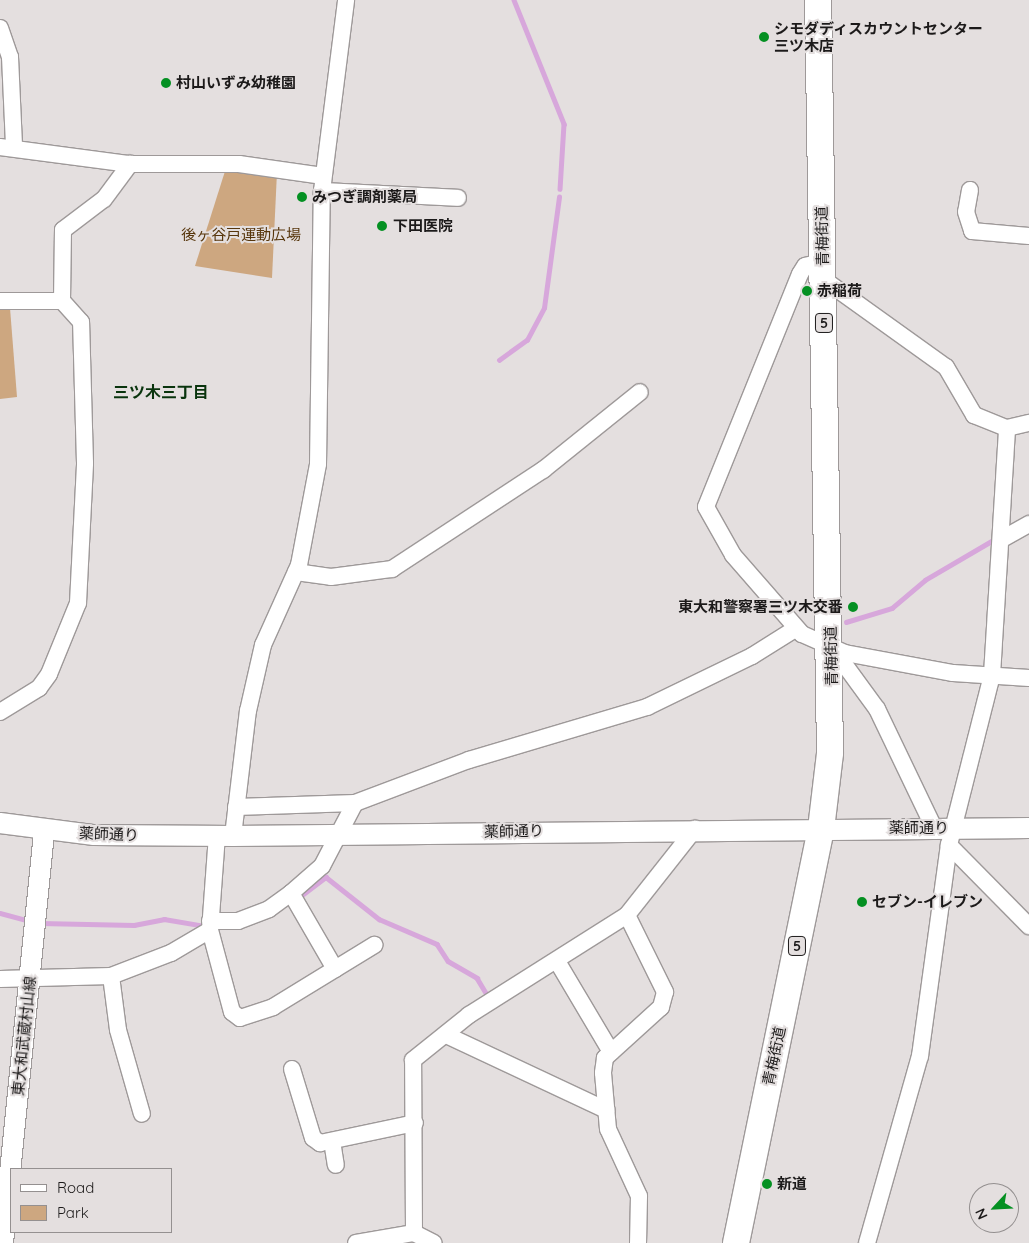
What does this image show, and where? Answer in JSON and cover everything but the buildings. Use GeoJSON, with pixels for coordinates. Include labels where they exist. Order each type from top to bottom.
{"type":"FeatureCollection","features":[{"type":"Feature","properties":{"kind":"main road","name":"青梅街道"},"geometry":{"type":"LineString","coordinates":[[736,1243],[821,829],[830,745],[831,646],[818,0]]}},
{"type":"Feature","properties":{"kind":"street"},"geometry":{"type":"LineString","coordinates":[[346,0],[322,184],[322,437],[296,572],[263,646],[248,711],[236,807],[225,836],[210,926],[232,1012],[240,1018],[273,1007],[374,946]]}},
{"type":"Feature","properties":{"kind":"street"},"geometry":{"type":"LineString","coordinates":[[0,28],[10,57],[7,146],[130,164],[239,164],[322,184],[458,198]]}},
{"type":"Feature","properties":{"kind":"street"},"geometry":{"type":"LineString","coordinates":[[0,712],[39,688],[49,674],[78,603],[85,463],[81,322],[62,301],[63,230],[104,199],[130,164]]}},
{"type":"Feature","properties":{"kind":"street"},"geometry":{"type":"LineString","coordinates":[[970,190],[966,212],[972,231],[1029,236]]}},
{"type":"Feature","properties":{"kind":"street"},"geometry":{"type":"LineString","coordinates":[[1028,419],[1007,428],[974,415],[946,367],[823,270],[805,266],[800,274],[706,507],[733,555],[795,629],[845,653],[953,673],[1029,678]]}},
{"type":"Feature","properties":{"kind":"street"},"geometry":{"type":"LineString","coordinates":[[0,301],[62,301]]}},
{"type":"Feature","properties":{"kind":"street"},"geometry":{"type":"LineString","coordinates":[[296,572],[330,577],[392,569],[550,465],[640,392]]}},
{"type":"Feature","properties":{"kind":"street"},"geometry":{"type":"LineString","coordinates":[[867,1243],[920,1056],[945,833],[992,675],[1003,535],[1007,428]]}},
{"type":"Feature","properties":{"kind":"street"},"geometry":{"type":"LineString","coordinates":[[1003,535],[1029,524]]}},
{"type":"Feature","properties":{"kind":"street"},"geometry":{"type":"LineString","coordinates":[[236,807],[355,803],[469,760],[647,707],[752,656],[795,629]]}},
{"type":"Feature","properties":{"kind":"street"},"geometry":{"type":"LineString","coordinates":[[831,646],[877,709],[945,833],[1027,922]]}},
{"type":"Feature","properties":{"kind":"street"},"geometry":{"type":"LineString","coordinates":[[0,979],[111,976],[170,953],[210,926],[238,921],[294,900],[322,866],[342,834],[355,803]]}},
{"type":"Feature","properties":{"kind":"street","name":"薬師通り"},"geometry":{"type":"LineString","coordinates":[[0,823],[94,835],[225,836],[695,829],[821,829],[945,833],[1029,828]]}},
{"type":"Feature","properties":{"kind":"street"},"geometry":{"type":"LineString","coordinates":[[414,1233],[415,1123],[413,1060],[469,1015],[627,915],[695,829]]}},
{"type":"Feature","properties":{"kind":"street","name":"東大和武蔵村山線"},"geometry":{"type":"LineString","coordinates":[[3,1243],[3,1155],[30,977],[44,830]]}},
{"type":"Feature","properties":{"kind":"street"},"geometry":{"type":"LineString","coordinates":[[294,900],[335,969]]}},
{"type":"Feature","properties":{"kind":"street"},"geometry":{"type":"LineString","coordinates":[[627,915],[665,992],[661,1006],[605,1058],[603,1073],[608,1129],[639,1196],[638,1243]]}},
{"type":"Feature","properties":{"kind":"street"},"geometry":{"type":"LineString","coordinates":[[557,961],[611,1052]]}},
{"type":"Feature","properties":{"kind":"street"},"geometry":{"type":"LineString","coordinates":[[111,976],[118,1030],[142,1114]]}},
{"type":"Feature","properties":{"kind":"street"},"geometry":{"type":"LineString","coordinates":[[446,1035],[606,1110]]}},
{"type":"Feature","properties":{"kind":"street"},"geometry":{"type":"LineString","coordinates":[[292,1069],[313,1138],[320,1143],[415,1123]]}},
{"type":"Feature","properties":{"kind":"street"},"geometry":{"type":"LineString","coordinates":[[332,1141],[336,1165]]}},
{"type":"Feature","properties":{"kind":"street"},"geometry":{"type":"LineString","coordinates":[[356,1243],[414,1233],[434,1243]]}},
{"type":"Feature","properties":{"kind":"green space","name":"後ヶ谷戸運動広場"},"geometry":{"type":"Polygon","coordinates":[[[226,168],[277,172],[272,278],[195,266],[226,168]]]}},
{"type":"Feature","properties":{"kind":"green space"},"geometry":{"type":"Polygon","coordinates":[[[10,308],[17,397],[0,399],[0,309],[10,308]]]}},
{"type":"Feature","properties":{"kind":"waterway"},"geometry":{"type":"LineString","coordinates":[[514,0],[564,124],[560,189]]}},
{"type":"Feature","properties":{"kind":"waterway"},"geometry":{"type":"LineString","coordinates":[[499,360],[527,340],[544,308],[559,197]]}},
{"type":"Feature","properties":{"kind":"waterway"},"geometry":{"type":"LineString","coordinates":[[846,622],[892,608],[925,580],[995,539]]}},
{"type":"Feature","properties":{"kind":"waterway"},"geometry":{"type":"LineString","coordinates":[[298,898],[326,877],[379,919],[437,944],[448,961],[477,978],[489,998]]}},
{"type":"Feature","properties":{"kind":"waterway"},"geometry":{"type":"LineString","coordinates":[[0,913],[30,921]]}},
{"type":"Feature","properties":{"kind":"waterway"},"geometry":{"type":"LineString","coordinates":[[40,923],[134,925],[164,919],[205,926]]}},
{"type":"Feature","properties":{"kind":"place","name":"シモダディスカウントセンター 三ツ木店"},"geometry":{"type":"Point","coordinates":[764,37]}},
{"type":"Feature","properties":{"kind":"place","name":"村山いずみ幼稚園"},"geometry":{"type":"Point","coordinates":[166,83]}},
{"type":"Feature","properties":{"kind":"place","name":"みつぎ調剤薬局"},"geometry":{"type":"Point","coordinates":[302,197]}},
{"type":"Feature","properties":{"kind":"place","name":"下田医院"},"geometry":{"type":"Point","coordinates":[382,226]}},
{"type":"Feature","properties":{"kind":"place","name":"赤稲荷"},"geometry":{"type":"Point","coordinates":[807,291]}},
{"type":"Feature","properties":{"kind":"place","name":"東大和警察署三ツ木交番"},"geometry":{"type":"Point","coordinates":[853,607]}},
{"type":"Feature","properties":{"kind":"place","name":"セブン-イレブン"},"geometry":{"type":"Point","coordinates":[862,902]}},
{"type":"Feature","properties":{"kind":"place","name":"新道"},"geometry":{"type":"Point","coordinates":[767,1184]}},
{"type":"Feature","properties":{"kind":"district","name":"三ツ木三丁目"},"geometry":{"type":"Point","coordinates":[161,392]}}]}
